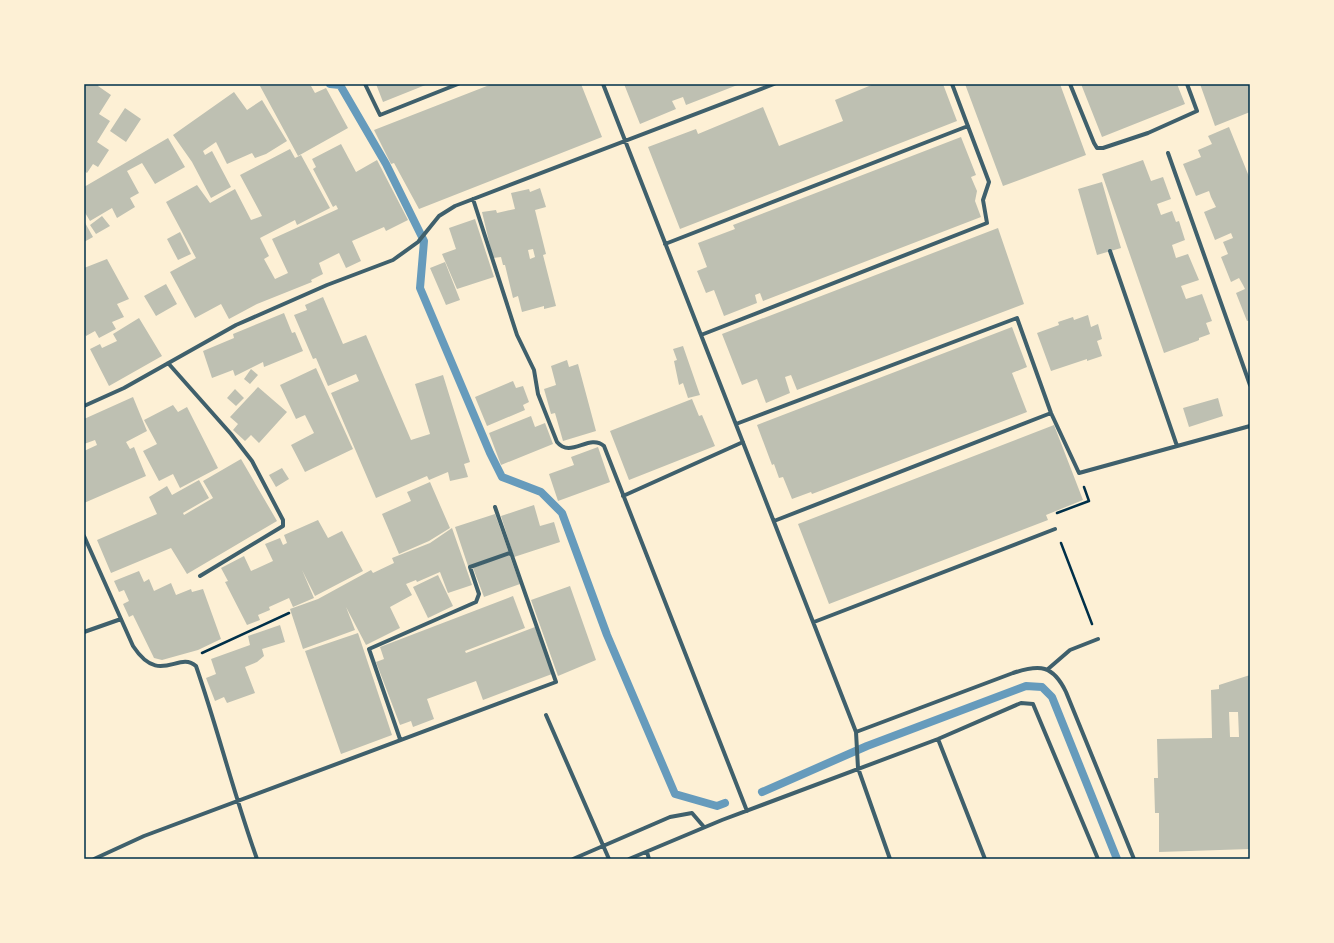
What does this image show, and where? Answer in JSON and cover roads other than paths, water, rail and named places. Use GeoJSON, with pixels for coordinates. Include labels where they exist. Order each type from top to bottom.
{"type":"FeatureCollection","features":[{"type":"Feature","properties":{"kind":"street"},"geometry":{"type":"LineString","coordinates":[[365,84],[380,115],[458,84]]}},
{"type":"Feature","properties":{"kind":"street"},"geometry":{"type":"LineString","coordinates":[[604,84],[856,732],[858,768],[890,859]]}},
{"type":"Feature","properties":{"kind":"street"},"geometry":{"type":"LineString","coordinates":[[84,406],[124,388],[236,325],[327,285],[393,260],[418,242],[431,225],[446,211],[774,84]]}},
{"type":"Feature","properties":{"kind":"street"},"geometry":{"type":"LineString","coordinates":[[701,335],[987,223],[983,200],[988,182],[952,84]]}},
{"type":"Feature","properties":{"kind":"street"},"geometry":{"type":"LineString","coordinates":[[1070,84],[1094,143],[1097,148],[1103,148],[1148,133],[1197,110],[1187,84]]}},
{"type":"Feature","properties":{"kind":"street"},"geometry":{"type":"LineString","coordinates":[[665,244],[968,126]]}},
{"type":"Feature","properties":{"kind":"street"},"geometry":{"type":"LineString","coordinates":[[1168,153],[1250,385]]}},
{"type":"Feature","properties":{"kind":"street"},"geometry":{"type":"LineString","coordinates":[[474,199],[517,335],[534,370],[538,394],[558,442],[562,448],[566,449],[592,442],[604,446],[747,810]]}},
{"type":"Feature","properties":{"kind":"street"},"geometry":{"type":"LineString","coordinates":[[1110,251],[1177,446]]}},
{"type":"Feature","properties":{"kind":"street"},"geometry":{"type":"LineString","coordinates":[[736,424],[1017,318],[1051,413],[1080,473],[1250,426]]}},
{"type":"Feature","properties":{"kind":"street"},"geometry":{"type":"LineString","coordinates":[[168,363],[230,434],[252,462],[284,520],[282,526],[200,576]]}},
{"type":"Feature","properties":{"kind":"street"},"geometry":{"type":"LineString","coordinates":[[774,521],[1051,413]]}},
{"type":"Feature","properties":{"kind":"street"},"geometry":{"type":"LineString","coordinates":[[624,496],[743,442]]}},
{"type":"Feature","properties":{"kind":"street"},"geometry":{"type":"LineString","coordinates":[[94,859],[144,836],[237,803],[400,739],[556,682],[495,507]]}},
{"type":"Feature","properties":{"kind":"street"},"geometry":{"type":"LineString","coordinates":[[814,622],[1055,529]]}},
{"type":"Feature","properties":{"kind":"street"},"geometry":{"type":"LineString","coordinates":[[84,536],[86,548],[140,656],[147,662],[162,666],[186,662],[192,663],[196,666],[210,705],[237,803],[257,859]]}},
{"type":"Feature","properties":{"kind":"street"},"geometry":{"type":"LineString","coordinates":[[400,739],[369,649],[476,602],[479,594],[470,567],[510,553]]}},
{"type":"Feature","properties":{"kind":"street"},"geometry":{"type":"LineString","coordinates":[[84,632],[121,618]]}},
{"type":"Feature","properties":{"kind":"street"},"geometry":{"type":"LineString","coordinates":[[1048,669],[1070,650],[1098,639]]}},
{"type":"Feature","properties":{"kind":"street"},"geometry":{"type":"LineString","coordinates":[[856,732],[1018,671],[1036,668],[1048,669],[1057,677],[1066,692],[1134,859]]}},
{"type":"Feature","properties":{"kind":"street"},"geometry":{"type":"LineString","coordinates":[[629,859],[747,810],[938,739],[1021,703],[1033,704],[1098,859]]}},
{"type":"Feature","properties":{"kind":"street"},"geometry":{"type":"LineString","coordinates":[[546,715],[604,844],[609,859]]}},
{"type":"Feature","properties":{"kind":"street"},"geometry":{"type":"LineString","coordinates":[[938,739],[985,859]]}},
{"type":"Feature","properties":{"kind":"street"},"geometry":{"type":"LineString","coordinates":[[573,859],[604,844],[670,817],[684,813],[692,813],[704,827]]}},
{"type":"Feature","properties":{"kind":"street"},"geometry":{"type":"LineString","coordinates":[[647,852],[649,859]]}},
{"type":"Feature","properties":{"kind":"waterway"},"geometry":{"type":"LineString","coordinates":[[330,84],[340,85],[386,164],[424,241],[420,288],[490,453],[502,477],[541,492],[562,513],[607,635],[675,794],[717,806],[725,803]]}},
{"type":"Feature","properties":{"kind":"waterway"},"geometry":{"type":"LineString","coordinates":[[762,792],[867,746],[1026,686],[1042,687],[1052,697],[1117,859]]}}]}
